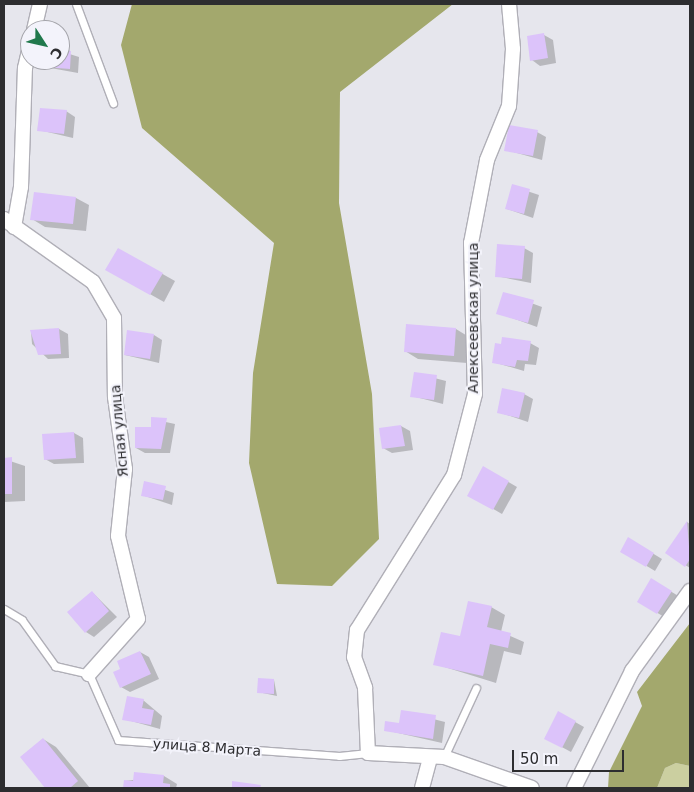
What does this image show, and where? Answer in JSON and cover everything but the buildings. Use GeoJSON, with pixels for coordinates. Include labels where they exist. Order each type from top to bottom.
{"type":"FeatureCollection","features":[{"type":"Feature","properties":{"kind":"street"},"geometry":{"type":"LineString","coordinates":[[36,20],[40,4]]}},
{"type":"Feature","properties":{"kind":"street","name":"Алексеевская улица"},"geometry":{"type":"LineString","coordinates":[[368,753],[365,688],[354,657],[356,630],[454,475],[475,394],[472,243],[487,160],[509,106],[513,48],[509,4]]}},
{"type":"Feature","properties":{"kind":"street"},"geometry":{"type":"LineString","coordinates":[[9,223],[22,187],[25,70]]}},
{"type":"Feature","properties":{"kind":"street","name":"Ясная улица"},"geometry":{"type":"LineString","coordinates":[[9,223],[93,282],[114,318],[115,397],[125,469],[118,536],[138,619],[89,674]]}},
{"type":"Feature","properties":{"kind":"street"},"geometry":{"type":"LineString","coordinates":[[574,788],[632,671],[690,591]]}},
{"type":"Feature","properties":{"kind":"street"},"geometry":{"type":"LineString","coordinates":[[368,753],[430,759],[444,757],[532,788]]}},
{"type":"Feature","properties":{"kind":"street"},"geometry":{"type":"LineString","coordinates":[[422,788],[430,759]]}},
{"type":"Feature","properties":{"kind":"lane"},"geometry":{"type":"LineString","coordinates":[[76,4],[113,102]]}},
{"type":"Feature","properties":{"kind":"lane"},"geometry":{"type":"LineString","coordinates":[[4,609],[22,620],[55,666],[89,674]]}},
{"type":"Feature","properties":{"kind":"lane","name":"улица 8 Марта"},"geometry":{"type":"LineString","coordinates":[[89,674],[118,740],[340,756],[368,753]]}},
{"type":"Feature","properties":{"kind":"lane"},"geometry":{"type":"LineString","coordinates":[[444,757],[476,688]]}},
{"type":"Feature","properties":{"kind":"green space"},"geometry":{"type":"Polygon","coordinates":[[[132,4],[453,4],[340,92],[339,203],[372,394],[379,539],[332,586],[277,584],[249,463],[253,373],[274,243],[142,128],[121,45],[132,4]]]}},
{"type":"Feature","properties":{"kind":"green space"},"geometry":{"type":"Polygon","coordinates":[[[690,623],[690,766],[676,763],[665,768],[657,788],[608,788],[609,772],[642,706],[637,692],[690,623]]]}},
{"type":"Feature","properties":{"kind":"green space"},"geometry":{"type":"Polygon","coordinates":[[[676,763],[690,766],[690,788],[657,788],[665,768],[676,763]]]}}]}
